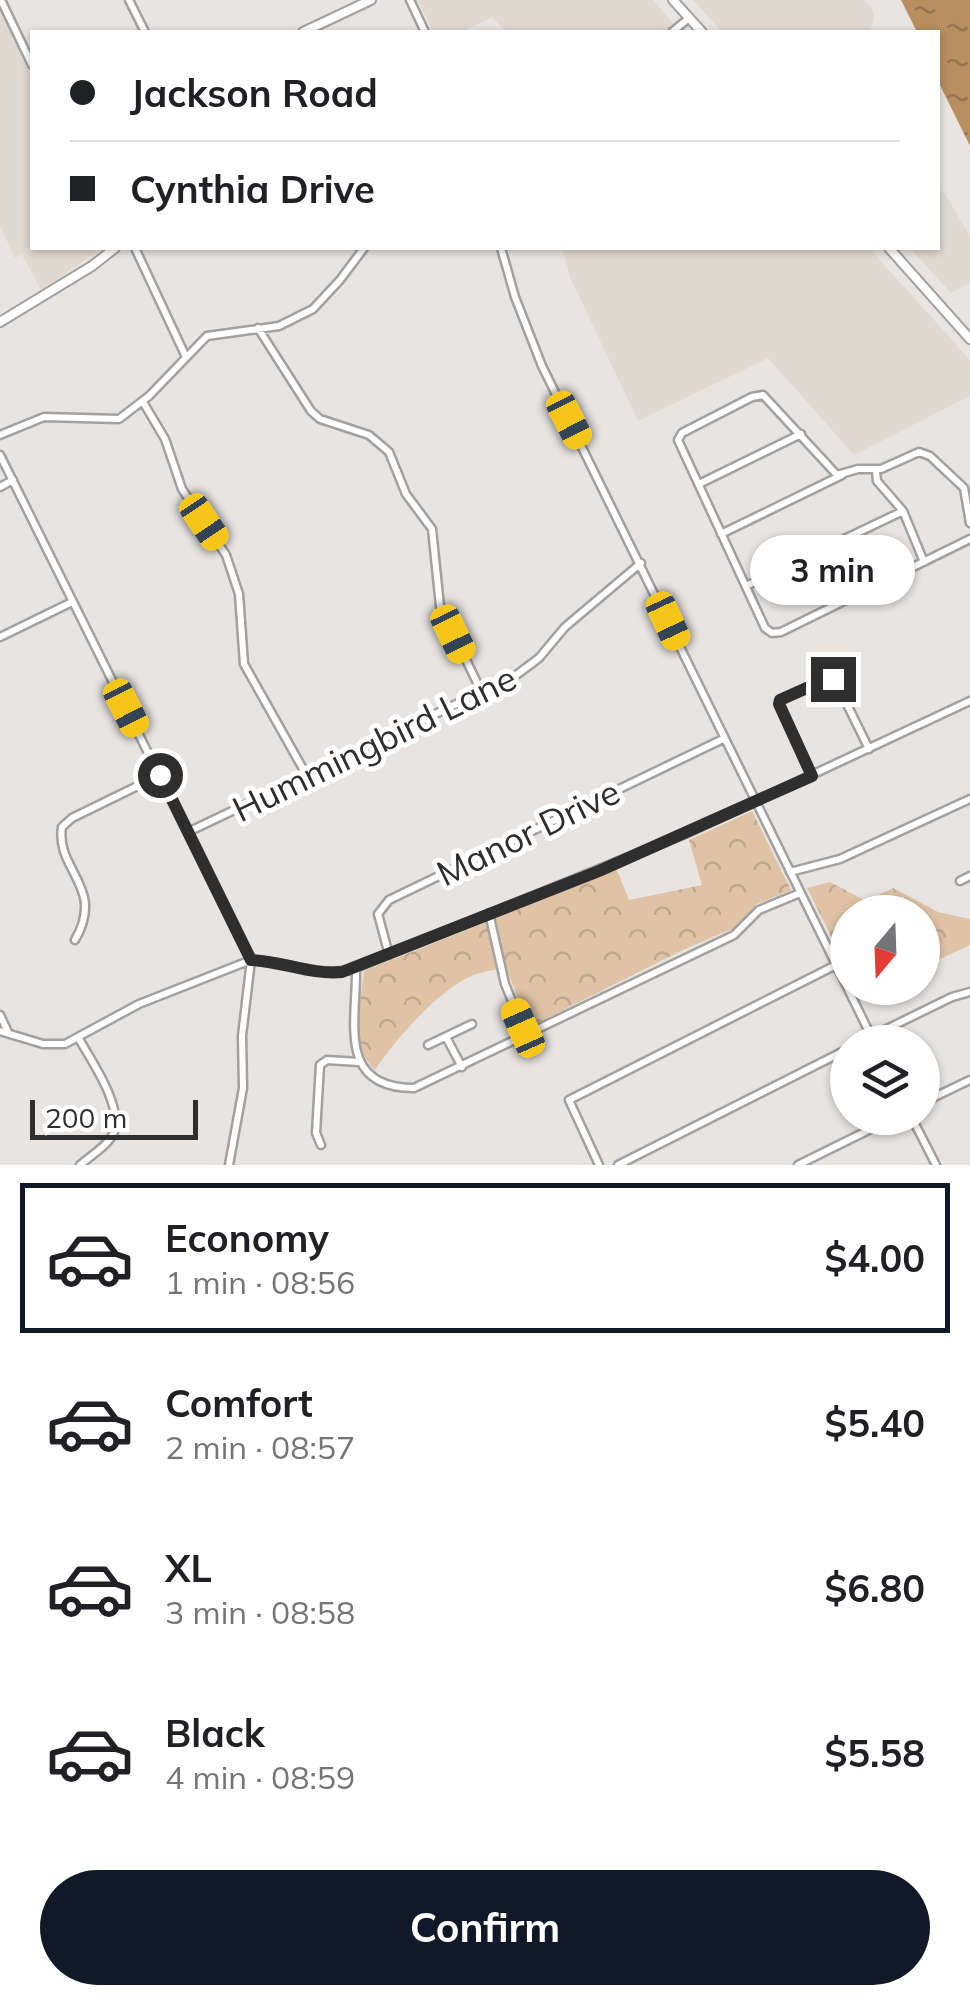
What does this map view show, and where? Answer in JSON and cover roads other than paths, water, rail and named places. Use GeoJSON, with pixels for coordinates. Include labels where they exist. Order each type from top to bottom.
{"type":"FeatureCollection","features":[{"type":"Feature","properties":{"kind":"main road"},"geometry":{"type":"LineString","coordinates":[[307,30],[371,0]]}},
{"type":"Feature","properties":{"kind":"main road"},"geometry":{"type":"LineString","coordinates":[[672,0],[700,30]]}},
{"type":"Feature","properties":{"kind":"main road"},"geometry":{"type":"LineString","coordinates":[[0,320],[112,250]]}},
{"type":"Feature","properties":{"kind":"main road"},"geometry":{"type":"LineString","coordinates":[[891,250],[970,339]]}},
{"type":"Feature","properties":{"kind":"street"},"geometry":{"type":"LineString","coordinates":[[0,0],[30,61]]}},
{"type":"Feature","properties":{"kind":"street"},"geometry":{"type":"LineString","coordinates":[[129,0],[144,30]]}},
{"type":"Feature","properties":{"kind":"street"},"geometry":{"type":"LineString","coordinates":[[410,0],[424,30]]}},
{"type":"Feature","properties":{"kind":"street"},"geometry":{"type":"LineString","coordinates":[[674,30],[689,18]]}},
{"type":"Feature","properties":{"kind":"street"},"geometry":{"type":"LineString","coordinates":[[136,250],[186,356]]}},
{"type":"Feature","properties":{"kind":"street"},"geometry":{"type":"LineString","coordinates":[[0,435],[44,417],[112,421],[143,402],[186,356],[214,333],[286,324],[313,309],[362,250]]}},
{"type":"Feature","properties":{"kind":"street"},"geometry":{"type":"LineString","coordinates":[[502,250],[542,366],[830,953]]}},
{"type":"Feature","properties":{"kind":"street"},"geometry":{"type":"LineString","coordinates":[[258,328],[311,412],[320,419],[369,435],[388,452],[403,488],[432,530],[440,606],[482,694]]}},
{"type":"Feature","properties":{"kind":"street"},"geometry":{"type":"LineString","coordinates":[[843,474],[837,475],[770,399],[760,395],[682,432],[678,440],[768,631],[781,632],[970,539]]}},
{"type":"Feature","properties":{"kind":"street"},"geometry":{"type":"LineString","coordinates":[[143,402],[165,440],[182,489],[226,554],[239,594],[244,664],[308,776]]}},
{"type":"Feature","properties":{"kind":"street"},"geometry":{"type":"LineString","coordinates":[[698,484],[801,434]]}},
{"type":"Feature","properties":{"kind":"street"},"geometry":{"type":"LineString","coordinates":[[721,534],[843,474],[858,469],[876,471],[922,452],[967,486],[970,522]]}},
{"type":"Feature","properties":{"kind":"street"},"geometry":{"type":"LineString","coordinates":[[0,455],[251,960],[242,1036],[242,1088],[229,1165]]}},
{"type":"Feature","properties":{"kind":"street"},"geometry":{"type":"LineString","coordinates":[[876,471],[877,480],[903,511],[924,562]]}},
{"type":"Feature","properties":{"kind":"street"},"geometry":{"type":"LineString","coordinates":[[0,486],[13,480]]}},
{"type":"Feature","properties":{"kind":"street"},"geometry":{"type":"LineString","coordinates":[[746,586],[903,511]]}},
{"type":"Feature","properties":{"kind":"street","name":"Hummingbird Lane"},"geometry":{"type":"LineString","coordinates":[[188,832],[482,694],[528,668],[566,627],[641,563]]}},
{"type":"Feature","properties":{"kind":"street"},"geometry":{"type":"LineString","coordinates":[[0,637],[72,602]]}},
{"type":"Feature","properties":{"kind":"street"},"geometry":{"type":"LineString","coordinates":[[812,776],[780,700],[829,678],[836,682],[868,749]]}},
{"type":"Feature","properties":{"kind":"street"},"geometry":{"type":"LineString","coordinates":[[0,1031],[44,1044],[66,1044],[139,1004],[251,960],[268,960],[325,974],[356,968],[756,803],[970,701]]}},
{"type":"Feature","properties":{"kind":"street","name":"Manor Drive"},"geometry":{"type":"LineString","coordinates":[[389,955],[378,914],[390,900],[723,738]]}},
{"type":"Feature","properties":{"kind":"street"},"geometry":{"type":"LineString","coordinates":[[76,940],[83,926],[86,899],[62,842],[62,828],[72,818],[160,775]]}},
{"type":"Feature","properties":{"kind":"street"},"geometry":{"type":"LineString","coordinates":[[790,872],[840,860],[970,798]]}},
{"type":"Feature","properties":{"kind":"street"},"geometry":{"type":"LineString","coordinates":[[960,881],[970,876]]}},
{"type":"Feature","properties":{"kind":"street"},"geometry":{"type":"LineString","coordinates":[[356,968],[353,1038],[360,1062],[378,1082],[414,1088],[734,935],[759,910],[800,892]]}},
{"type":"Feature","properties":{"kind":"street"},"geometry":{"type":"LineString","coordinates":[[489,913],[505,984],[526,1035]]}},
{"type":"Feature","properties":{"kind":"street"},"geometry":{"type":"LineString","coordinates":[[599,1165],[569,1100],[830,968]]}},
{"type":"Feature","properties":{"kind":"street"},"geometry":{"type":"LineString","coordinates":[[901,1025],[952,997],[970,992]]}},
{"type":"Feature","properties":{"kind":"street"},"geometry":{"type":"LineString","coordinates":[[0,1015],[10,1034]]}},
{"type":"Feature","properties":{"kind":"street"},"geometry":{"type":"LineString","coordinates":[[428,1045],[472,1024]]}},
{"type":"Feature","properties":{"kind":"street"},"geometry":{"type":"LineString","coordinates":[[78,1037],[103,1080],[115,1119],[108,1141],[80,1165]]}},
{"type":"Feature","properties":{"kind":"street"},"geometry":{"type":"LineString","coordinates":[[446,1037],[462,1067]]}},
{"type":"Feature","properties":{"kind":"street"},"geometry":{"type":"LineString","coordinates":[[618,1165],[830,1058]]}},
{"type":"Feature","properties":{"kind":"street"},"geometry":{"type":"LineString","coordinates":[[321,1146],[316,1133],[320,1065],[327,1060],[360,1062]]}},
{"type":"Feature","properties":{"kind":"street"},"geometry":{"type":"LineString","coordinates":[[940,1094],[970,1080]]}},
{"type":"Feature","properties":{"kind":"street"},"geometry":{"type":"LineString","coordinates":[[798,1165],[859,1135]]}},
{"type":"Feature","properties":{"kind":"street"},"geometry":{"type":"LineString","coordinates":[[921,1135],[936,1165]]}},
{"type":"Feature","properties":{"kind":"water"},"geometry":{"type":"Polygon","coordinates":[[[901,0],[970,0],[970,146],[940,85],[940,30],[916,30],[901,0]]]}}]}
